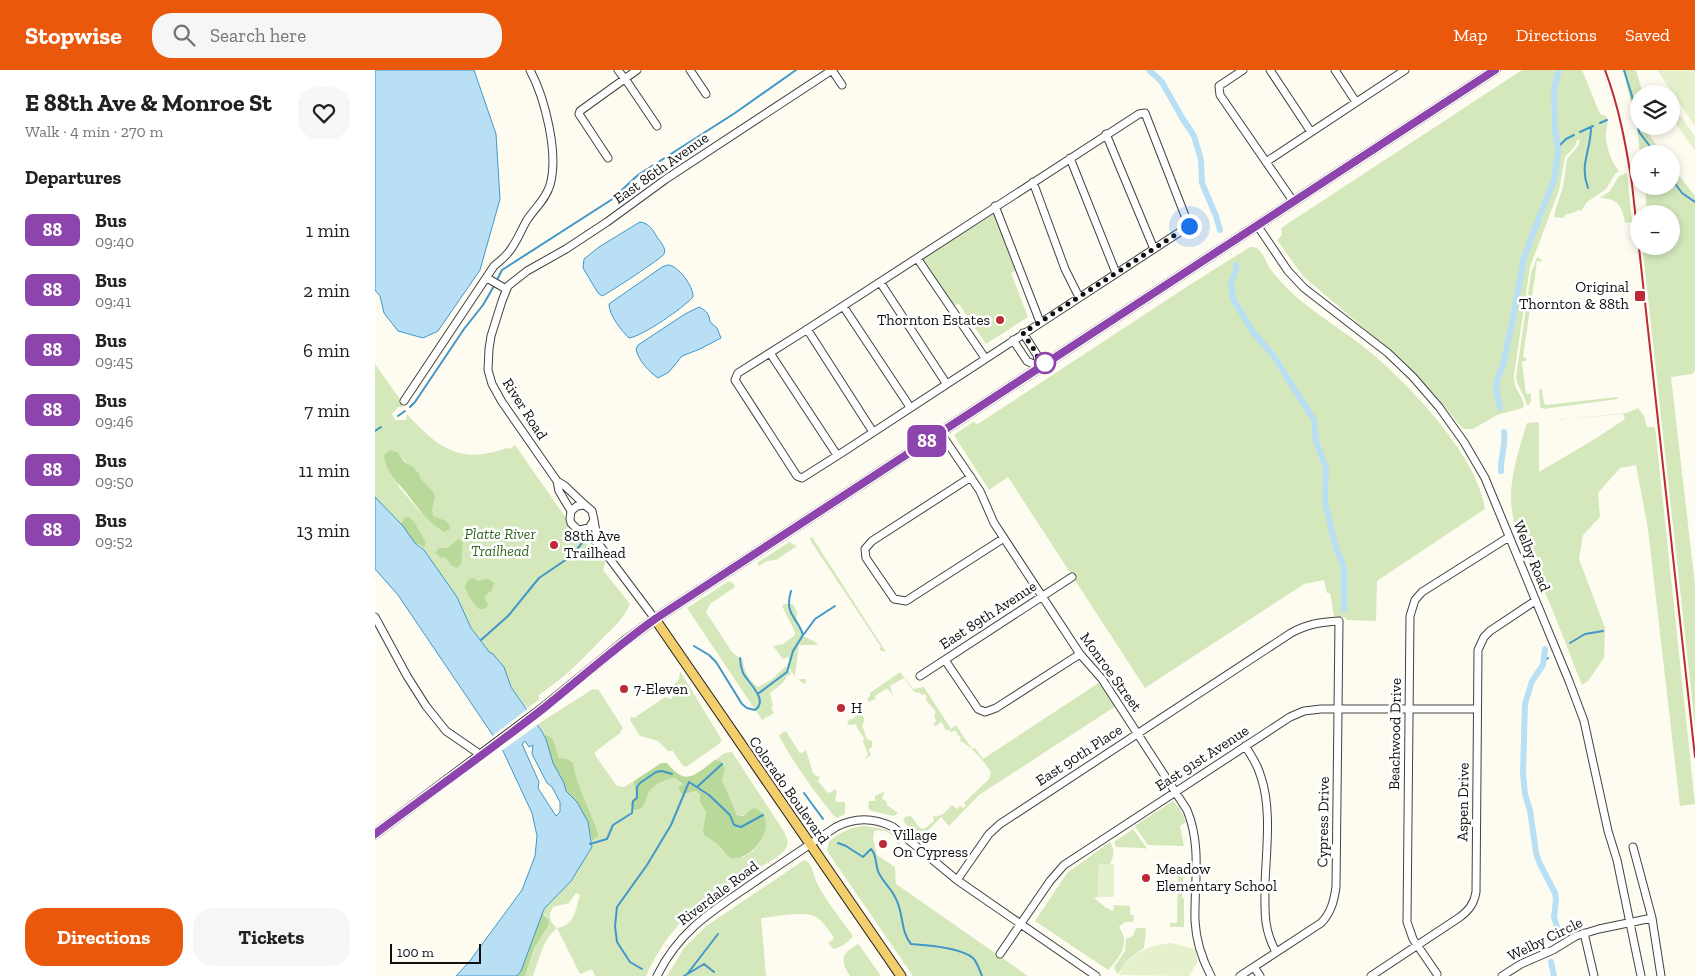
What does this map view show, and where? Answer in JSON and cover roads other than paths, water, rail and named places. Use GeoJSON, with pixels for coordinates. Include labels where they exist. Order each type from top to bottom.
{"type":"FeatureCollection","features":[{"type":"Feature","properties":{"kind":"main road"},"geometry":{"type":"LineString","coordinates":[[375,834],[542,709],[655,619],[1495,70]]}},
{"type":"Feature","properties":{"kind":"main road","name":"Colorado Boulevard"},"geometry":{"type":"LineString","coordinates":[[655,619],[901,976]]}},
{"type":"Feature","properties":{"kind":"street"},"geometry":{"type":"LineString","coordinates":[[404,401],[490,280],[494,266],[509,252],[529,217],[542,203],[550,186],[553,159],[551,135],[546,114],[530,70]]}},
{"type":"Feature","properties":{"kind":"street"},"geometry":{"type":"LineString","coordinates":[[618,70],[657,126]]}},
{"type":"Feature","properties":{"kind":"street"},"geometry":{"type":"LineString","coordinates":[[608,158],[580,117],[580,111],[637,70]]}},
{"type":"Feature","properties":{"kind":"street"},"geometry":{"type":"LineString","coordinates":[[690,70],[706,94]]}},
{"type":"Feature","properties":{"kind":"street"},"geometry":{"type":"LineString","coordinates":[[832,70],[842,85]]}},
{"type":"Feature","properties":{"kind":"street","name":"East 86th Avenue"},"geometry":{"type":"LineString","coordinates":[[504,288],[832,70]]}},
{"type":"Feature","properties":{"kind":"street"},"geometry":{"type":"LineString","coordinates":[[1243,70],[1219,86],[1219,91],[1293,201]]}},
{"type":"Feature","properties":{"kind":"street"},"geometry":{"type":"LineString","coordinates":[[1270,70],[1311,132]]}},
{"type":"Feature","properties":{"kind":"street"},"geometry":{"type":"LineString","coordinates":[[1335,70],[1356,102]]}},
{"type":"Feature","properties":{"kind":"street"},"geometry":{"type":"LineString","coordinates":[[1266,162],[1402,71]]}},
{"type":"Feature","properties":{"kind":"street"},"geometry":{"type":"LineString","coordinates":[[1139,114],[1145,114],[1189,226],[837,456],[802,478],[797,476],[735,380],[738,373],[1106,134],[1139,114]]}},
{"type":"Feature","properties":{"kind":"street"},"geometry":{"type":"LineString","coordinates":[[1106,134],[1154,249]]}},
{"type":"Feature","properties":{"kind":"street"},"geometry":{"type":"LineString","coordinates":[[1070,158],[1116,273]]}},
{"type":"Feature","properties":{"kind":"street"},"geometry":{"type":"LineString","coordinates":[[1033,182],[1065,269],[1079,297]]}},
{"type":"Feature","properties":{"kind":"street"},"geometry":{"type":"LineString","coordinates":[[995,206],[1040,322]]}},
{"type":"Feature","properties":{"kind":"street","name":"Welby Road"},"geometry":{"type":"LineString","coordinates":[[1257,225],[1288,270],[1304,288],[1388,353],[1413,377],[1433,399],[1474,457],[1489,487],[1569,680],[1584,721],[1641,976]]}},
{"type":"Feature","properties":{"kind":"street"},"geometry":{"type":"LineString","coordinates":[[917,258],[985,358]]}},
{"type":"Feature","properties":{"kind":"street"},"geometry":{"type":"LineString","coordinates":[[490,280],[504,288]]}},
{"type":"Feature","properties":{"kind":"street"},"geometry":{"type":"LineString","coordinates":[[880,282],[946,384]]}},
{"type":"Feature","properties":{"kind":"street","name":"River Road"},"geometry":{"type":"LineString","coordinates":[[504,288],[489,349],[487,363],[490,378],[502,402],[557,481],[585,505]]}},
{"type":"Feature","properties":{"kind":"street"},"geometry":{"type":"LineString","coordinates":[[843,306],[910,408]]}},
{"type":"Feature","properties":{"kind":"street"},"geometry":{"type":"LineString","coordinates":[[807,329],[873,432]]}},
{"type":"Feature","properties":{"kind":"street"},"geometry":{"type":"LineString","coordinates":[[1023,333],[1037,354],[1039,367]]}},
{"type":"Feature","properties":{"kind":"street"},"geometry":{"type":"LineString","coordinates":[[1013,340],[1027,361],[1039,367]]}},
{"type":"Feature","properties":{"kind":"street"},"geometry":{"type":"LineString","coordinates":[[769,353],[837,456]]}},
{"type":"Feature","properties":{"kind":"street","name":"Monroe Street"},"geometry":{"type":"LineString","coordinates":[[940,432],[983,497],[994,523],[1080,654],[1103,679],[1190,818],[1195,838],[1196,929],[1201,952],[1211,976]]}},
{"type":"Feature","properties":{"kind":"street"},"geometry":{"type":"LineString","coordinates":[[971,477],[872,541],[866,548],[866,558],[894,599],[906,601],[1004,538]]}},
{"type":"Feature","properties":{"kind":"street","name":"River Road"},"geometry":{"type":"LineString","coordinates":[[557,481],[559,491],[571,511]]}},
{"type":"Feature","properties":{"kind":"street"},"geometry":{"type":"LineString","coordinates":[[598,543],[592,511],[585,505],[577,506],[571,511],[571,523],[598,543],[655,619]]}},
{"type":"Feature","properties":{"kind":"street"},"geometry":{"type":"LineString","coordinates":[[579,530],[589,528],[594,520]]}},
{"type":"Feature","properties":{"kind":"street","name":"Beachwood Drive"},"geometry":{"type":"LineString","coordinates":[[1437,974],[1417,946],[1407,922],[1409,623],[1411,610],[1415,600],[1427,588],[1509,537]]}},
{"type":"Feature","properties":{"kind":"street","name":"East 89th Avenue"},"geometry":{"type":"LineString","coordinates":[[920,676],[1072,577]]}},
{"type":"Feature","properties":{"kind":"street","name":"Aspen Drive"},"geometry":{"type":"LineString","coordinates":[[1371,976],[1467,912],[1472,905],[1475,897],[1478,654],[1480,645],[1490,631],[1535,601]]}},
{"type":"Feature","properties":{"kind":"street"},"geometry":{"type":"LineString","coordinates":[[375,617],[407,676],[426,706],[446,731],[481,755]]}},
{"type":"Feature","properties":{"kind":"street","name":"Cypress Drive"},"geometry":{"type":"LineString","coordinates":[[1240,976],[1321,923],[1334,902],[1336,887],[1339,621]]}},
{"type":"Feature","properties":{"kind":"street","name":"East 90th Place"},"geometry":{"type":"LineString","coordinates":[[957,880],[989,834],[1000,824],[1302,627],[1320,622],[1339,621]]}},
{"type":"Feature","properties":{"kind":"street"},"geometry":{"type":"LineString","coordinates":[[945,660],[978,710],[985,712],[996,708],[1080,654]]}},
{"type":"Feature","properties":{"kind":"street","name":"East 91st Avenue"},"geometry":{"type":"LineString","coordinates":[[1000,954],[1050,880],[1064,865],[1297,714],[1311,710],[1338,708],[1477,709]]}},
{"type":"Feature","properties":{"kind":"street"},"geometry":{"type":"LineString","coordinates":[[1245,746],[1257,766],[1265,790],[1265,922],[1276,952]]}},
{"type":"Feature","properties":{"kind":"street"},"geometry":{"type":"LineString","coordinates":[[810,844],[849,821],[865,819],[891,825],[957,880],[1096,976]]}},
{"type":"Feature","properties":{"kind":"street","name":"Riverdale Road"},"geometry":{"type":"LineString","coordinates":[[657,976],[675,946],[698,921],[810,844]]}},
{"type":"Feature","properties":{"kind":"street"},"geometry":{"type":"LineString","coordinates":[[1633,847],[1652,918],[1661,976]]}},
{"type":"Feature","properties":{"kind":"street","name":"Welby Circle"},"geometry":{"type":"LineString","coordinates":[[1502,976],[1521,964],[1539,957],[1584,933],[1652,918]]}},
{"type":"Feature","properties":{"kind":"street"},"geometry":{"type":"LineString","coordinates":[[1584,933],[1594,976]]}},
{"type":"Feature","properties":{"kind":"street"},"geometry":{"type":"LineString","coordinates":[[1254,967],[1260,976]]}},
{"type":"Feature","properties":{"kind":"water"},"geometry":{"type":"Polygon","coordinates":[[[375,70],[474,70],[496,134],[500,199],[480,270],[438,331],[423,338],[398,331],[384,313],[380,296],[375,290],[375,70]]]}},
{"type":"Feature","properties":{"kind":"water"},"geometry":{"type":"Polygon","coordinates":[[[640,222],[652,229],[664,247],[664,254],[602,296],[598,293],[583,268],[584,259],[599,247],[640,222]]]}},
{"type":"Feature","properties":{"kind":"water"},"geometry":{"type":"Polygon","coordinates":[[[668,265],[681,272],[685,277],[693,297],[663,321],[629,338],[613,317],[609,304],[662,267],[668,265]]]}},
{"type":"Feature","properties":{"kind":"water"},"geometry":{"type":"Polygon","coordinates":[[[699,307],[707,313],[710,322],[717,328],[721,338],[682,356],[669,372],[658,378],[641,361],[636,349],[638,345],[699,307]]]}},
{"type":"Feature","properties":{"kind":"water"},"geometry":{"type":"Polygon","coordinates":[[[375,497],[403,526],[415,543],[424,550],[457,597],[471,628],[490,653],[504,667],[511,687],[546,739],[553,763],[564,783],[566,791],[577,802],[588,822],[592,847],[571,881],[544,909],[521,971],[517,976],[456,976],[469,962],[522,890],[535,856],[537,836],[532,813],[503,751],[398,595],[375,569],[375,497]],[[525,741],[522,744],[539,782],[538,788],[556,816],[560,812],[560,802],[552,787],[547,783],[532,754],[533,745],[529,747],[525,741]]]}},
{"type":"Feature","properties":{"kind":"waterway"},"geometry":{"type":"LineString","coordinates":[[497,280],[502,270],[611,200],[638,175],[735,113],[796,70]]}},
{"type":"Feature","properties":{"kind":"waterway"},"geometry":{"type":"LineString","coordinates":[[1149,70],[1162,82],[1194,136],[1201,160],[1202,183],[1220,230]]}},
{"type":"Feature","properties":{"kind":"waterway"},"geometry":{"type":"LineString","coordinates":[[1500,408],[1496,388],[1497,381],[1503,365],[1524,257],[1555,177],[1558,150],[1555,130],[1554,90],[1559,70]]}},
{"type":"Feature","properties":{"kind":"waterway"},"geometry":{"type":"LineString","coordinates":[[1624,70],[1630,90]]}},
{"type":"Feature","properties":{"kind":"waterway"},"geometry":{"type":"LineString","coordinates":[[1600,123],[1607,120]]}},
{"type":"Feature","properties":{"kind":"waterway"},"geometry":{"type":"LineString","coordinates":[[1580,132],[1593,126]]}},
{"type":"Feature","properties":{"kind":"waterway"},"geometry":{"type":"LineString","coordinates":[[1588,188],[1585,164],[1591,127]]}},
{"type":"Feature","properties":{"kind":"waterway"},"geometry":{"type":"LineString","coordinates":[[1558,147],[1566,139],[1574,135]]}},
{"type":"Feature","properties":{"kind":"waterway"},"geometry":{"type":"LineString","coordinates":[[1641,135],[1649,145]]}},
{"type":"Feature","properties":{"kind":"waterway"},"geometry":{"type":"LineString","coordinates":[[1680,190],[1695,202]]}},
{"type":"Feature","properties":{"kind":"waterway"},"geometry":{"type":"LineString","coordinates":[[1236,265],[1231,283],[1233,299],[1253,332],[1273,355],[1314,420],[1316,441],[1326,468],[1325,502],[1336,548],[1344,567],[1344,609]]}},
{"type":"Feature","properties":{"kind":"waterway"},"geometry":{"type":"LineString","coordinates":[[410,407],[483,305],[494,286]]}},
{"type":"Feature","properties":{"kind":"waterway"},"geometry":{"type":"LineString","coordinates":[[398,416],[405,411]]}},
{"type":"Feature","properties":{"kind":"waterway"},"geometry":{"type":"LineString","coordinates":[[375,431],[381,427]]}},
{"type":"Feature","properties":{"kind":"waterway"},"geometry":{"type":"LineString","coordinates":[[1501,471],[1504,432]]}},
{"type":"Feature","properties":{"kind":"waterway"},"geometry":{"type":"LineString","coordinates":[[481,640],[508,616],[539,578],[570,557],[583,542]]}},
{"type":"Feature","properties":{"kind":"waterway"},"geometry":{"type":"LineString","coordinates":[[759,693],[787,672],[793,651],[803,635],[790,610],[789,599],[791,591]]}},
{"type":"Feature","properties":{"kind":"waterway"},"geometry":{"type":"LineString","coordinates":[[804,634],[815,619],[835,606]]}},
{"type":"Feature","properties":{"kind":"waterway"},"geometry":{"type":"LineString","coordinates":[[1570,643],[1585,634],[1603,631]]}},
{"type":"Feature","properties":{"kind":"waterway"},"geometry":{"type":"LineString","coordinates":[[694,646],[709,655],[716,662],[742,704],[747,708],[755,710],[759,706],[759,697],[743,673],[740,658]]}},
{"type":"Feature","properties":{"kind":"waterway"},"geometry":{"type":"LineString","coordinates":[[1545,649],[1543,665],[1532,681],[1525,704],[1523,773],[1536,853],[1555,893],[1554,917],[1559,934]]}},
{"type":"Feature","properties":{"kind":"waterway"},"geometry":{"type":"LineString","coordinates":[[1544,660],[1548,658]]}},
{"type":"Feature","properties":{"kind":"waterway"},"geometry":{"type":"LineString","coordinates":[[697,787],[722,764]]}},
{"type":"Feature","properties":{"kind":"waterway"},"geometry":{"type":"LineString","coordinates":[[590,844],[607,839],[613,825],[632,813],[633,801],[637,798],[637,787],[640,783],[656,772],[662,771],[672,774]]}},
{"type":"Feature","properties":{"kind":"waterway"},"geometry":{"type":"LineString","coordinates":[[642,969],[630,962],[617,942],[615,926],[617,907],[647,865],[671,825],[689,782],[709,795],[730,815],[734,825],[741,827],[763,815]]}},
{"type":"Feature","properties":{"kind":"waterway"},"geometry":{"type":"LineString","coordinates":[[804,793],[823,819]]}},
{"type":"Feature","properties":{"kind":"waterway"},"geometry":{"type":"LineString","coordinates":[[838,843],[863,857],[871,849],[873,851],[879,874],[898,903],[905,933],[911,944],[943,948],[968,955],[973,958],[982,976]]}},
{"type":"Feature","properties":{"kind":"waterway"},"geometry":{"type":"LineString","coordinates":[[688,973],[718,934]]}},
{"type":"Feature","properties":{"kind":"waterway"},"geometry":{"type":"LineString","coordinates":[[1551,962],[1554,976]]}},
{"type":"Feature","properties":{"kind":"waterway"},"geometry":{"type":"LineString","coordinates":[[684,976],[704,964],[714,972]]}},
{"type":"Feature","properties":{"kind":"railway"},"geometry":{"type":"LineString","coordinates":[[1605,70],[1621,126],[1632,184],[1695,757]]}},
{"type":"Feature","properties":{"kind":"place","name":"Original Thornton & 88th"},"geometry":{"type":"Point","coordinates":[1640,296]}},
{"type":"Feature","properties":{"kind":"place","name":"Thornton Estates"},"geometry":{"type":"Point","coordinates":[1000,320]}},
{"type":"Feature","properties":{"kind":"place","name":"88th Ave Trailhead"},"geometry":{"type":"Point","coordinates":[554,545]}},
{"type":"Feature","properties":{"kind":"place","name":"7-Eleven"},"geometry":{"type":"Point","coordinates":[624,689]}},
{"type":"Feature","properties":{"kind":"place","name":"H"},"geometry":{"type":"Point","coordinates":[841,708]}},
{"type":"Feature","properties":{"kind":"place","name":"Village On Cypress"},"geometry":{"type":"Point","coordinates":[883,844]}},
{"type":"Feature","properties":{"kind":"place","name":"Meadow Elementary School"},"geometry":{"type":"Point","coordinates":[1146,878]}},
{"type":"Feature","properties":{"kind":"park label","name":"Platte River Trailhead"},"geometry":{"type":"Point","coordinates":[500,542]}}]}
